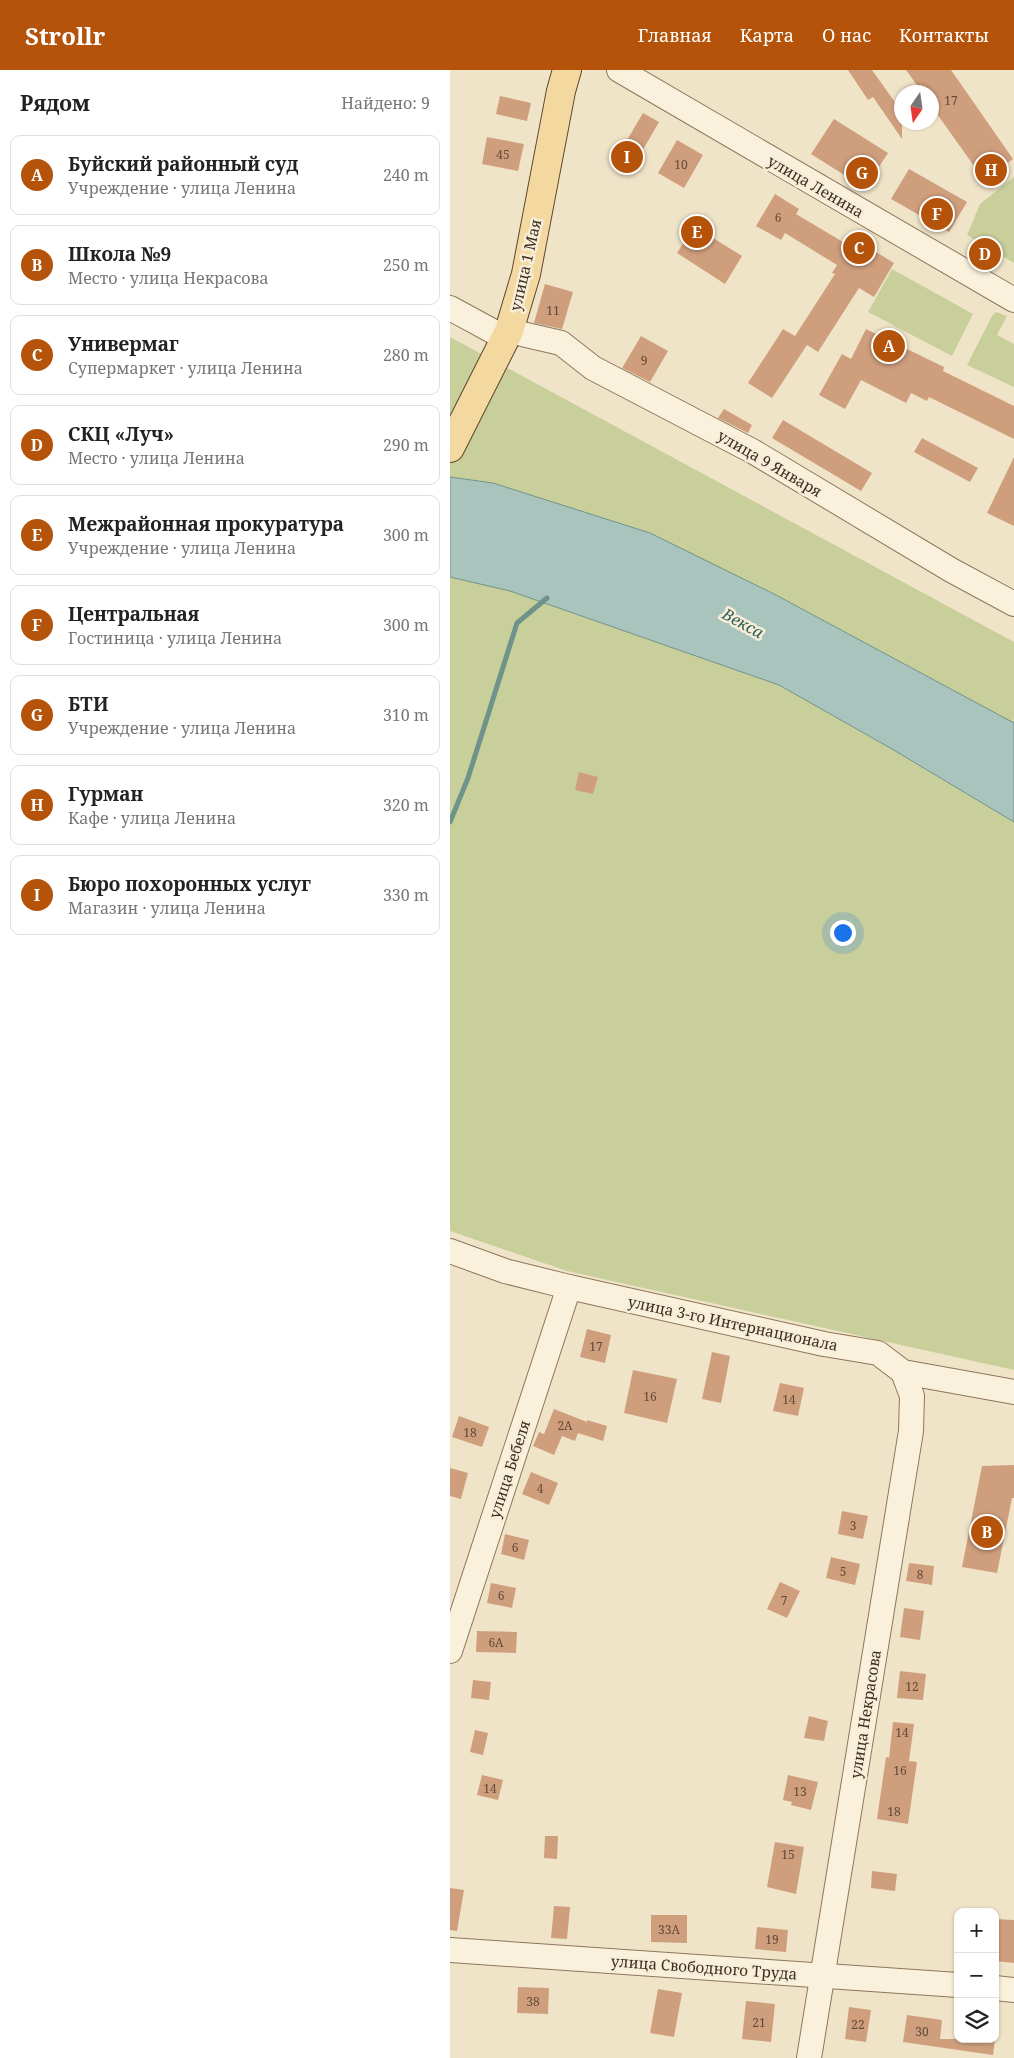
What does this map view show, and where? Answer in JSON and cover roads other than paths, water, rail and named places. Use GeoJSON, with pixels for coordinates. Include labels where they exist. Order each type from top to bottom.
{"type":"FeatureCollection","features":[{"type":"Feature","properties":{"kind":"main road","name":"улица 1 Мая"},"geometry":{"type":"LineString","coordinates":[[450,448],[509,331],[523,284],[561,91],[567,70]]}},
{"type":"Feature","properties":{"kind":"street","name":"улица Ленина"},"geometry":{"type":"LineString","coordinates":[[619,70],[1014,300]]}},
{"type":"Feature","properties":{"kind":"street"},"geometry":{"type":"LineString","coordinates":[[450,308],[496,333]]}},
{"type":"Feature","properties":{"kind":"street","name":"улица 9 Января"},"geometry":{"type":"LineString","coordinates":[[522,334],[561,343],[593,368],[754,452],[951,570],[1014,604]]}},
{"type":"Feature","properties":{"kind":"street","name":"улица 3-го Интернационала"},"geometry":{"type":"LineString","coordinates":[[450,1251],[504,1271],[569,1287],[824,1344],[878,1353],[904,1372],[1014,1392]]}},
{"type":"Feature","properties":{"kind":"street","name":"улица Бебеля"},"geometry":{"type":"LineString","coordinates":[[450,1651],[569,1287]]}},
{"type":"Feature","properties":{"kind":"street","name":"улица Некрасова"},"geometry":{"type":"LineString","coordinates":[[809,2058],[911,1431],[912,1396],[904,1372]]}},
{"type":"Feature","properties":{"kind":"street","name":"улица Свободного Труда"},"geometry":{"type":"LineString","coordinates":[[450,1950],[954,1986]]}},
{"type":"Feature","properties":{"kind":"street"},"geometry":{"type":"LineString","coordinates":[[999,1988],[1014,1990]]}},
{"type":"Feature","properties":{"kind":"water","name":"Векса"},"geometry":{"type":"Polygon","coordinates":[[[450,477],[493,483],[650,533],[776,595],[1014,723],[1014,822],[892,749],[779,685],[510,591],[450,577],[450,477]]]}},
{"type":"Feature","properties":{"kind":"waterway"},"geometry":{"type":"LineString","coordinates":[[450,822],[468,778],[517,623],[547,598]]}},
{"type":"Feature","properties":{"kind":"place","name":"Бюро похоронных услуг"},"geometry":{"type":"Point","coordinates":[627,157]}},
{"type":"Feature","properties":{"kind":"place","name":"Гурман"},"geometry":{"type":"Point","coordinates":[991,170]}},
{"type":"Feature","properties":{"kind":"place","name":"БТИ"},"geometry":{"type":"Point","coordinates":[862,173]}},
{"type":"Feature","properties":{"kind":"place","name":"Центральная"},"geometry":{"type":"Point","coordinates":[937,214]}},
{"type":"Feature","properties":{"kind":"place","name":"Межрайонная прокуратура"},"geometry":{"type":"Point","coordinates":[697,232]}},
{"type":"Feature","properties":{"kind":"place","name":"Универмаг"},"geometry":{"type":"Point","coordinates":[859,248]}},
{"type":"Feature","properties":{"kind":"place","name":"СКЦ «Луч»"},"geometry":{"type":"Point","coordinates":[985,254]}},
{"type":"Feature","properties":{"kind":"place","name":"Буйский районный суд"},"geometry":{"type":"Point","coordinates":[889,346]}},
{"type":"Feature","properties":{"kind":"place","name":"Школа №9"},"geometry":{"type":"Point","coordinates":[987,1532]}}]}
